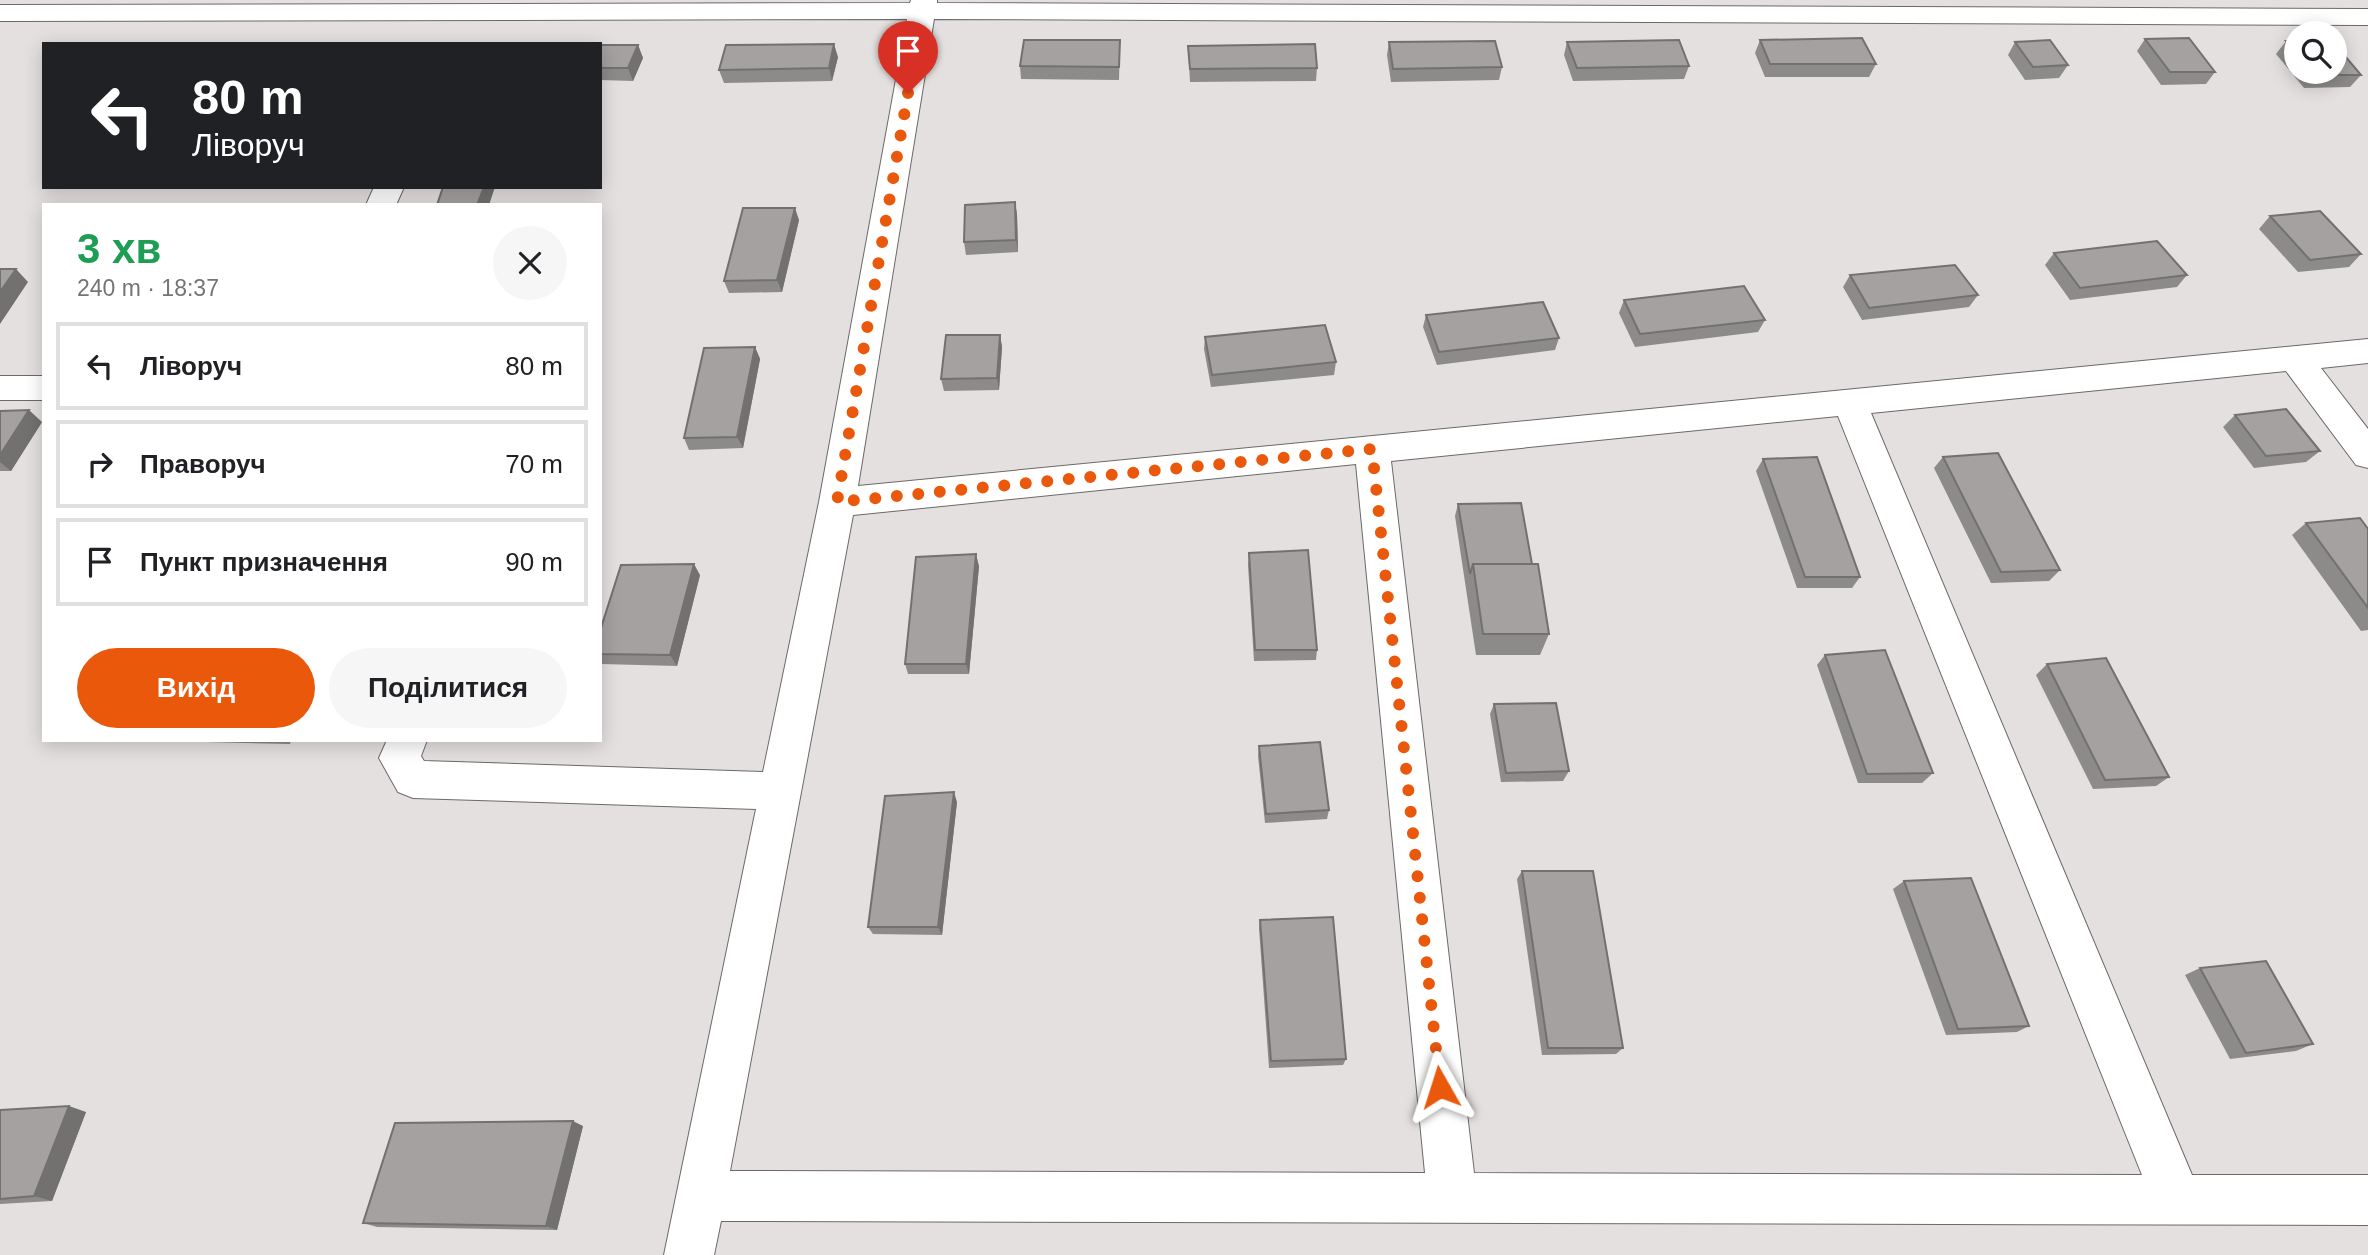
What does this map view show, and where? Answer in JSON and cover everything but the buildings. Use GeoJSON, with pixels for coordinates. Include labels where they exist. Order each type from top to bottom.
{"type":"FeatureCollection","features":[{"type":"Feature","properties":{"kind":"street"},"geometry":{"type":"LineString","coordinates":[[689,1255],[703,1196],[837,502],[923,6]]}},
{"type":"Feature","properties":{"kind":"street"},"geometry":{"type":"LineString","coordinates":[[0,13],[482,15],[923,6],[2368,17]]}},
{"type":"Feature","properties":{"kind":"street"},"geometry":{"type":"LineString","coordinates":[[837,502],[2368,351]]}},
{"type":"Feature","properties":{"kind":"street"},"geometry":{"type":"LineString","coordinates":[[2294,358],[2368,455]]}},
{"type":"Feature","properties":{"kind":"street"},"geometry":{"type":"LineString","coordinates":[[0,388],[42,388]]}},
{"type":"Feature","properties":{"kind":"street"},"geometry":{"type":"LineString","coordinates":[[1849,402],[2177,1199]]}},
{"type":"Feature","properties":{"kind":"street"},"geometry":{"type":"LineString","coordinates":[[1372,449],[1452,1198]]}},
{"type":"Feature","properties":{"kind":"street"},"geometry":{"type":"LineString","coordinates":[[406,742],[400,758],[413,779],[781,791]]}},
{"type":"Feature","properties":{"kind":"street"},"geometry":{"type":"LineString","coordinates":[[703,1196],[2368,1200]]}},
{"type":"Feature","properties":{"kind":"route"},"geometry":{"type":"LineString","coordinates":[[908,93],[837,502],[1372,449],[1440,1087]]}}]}
